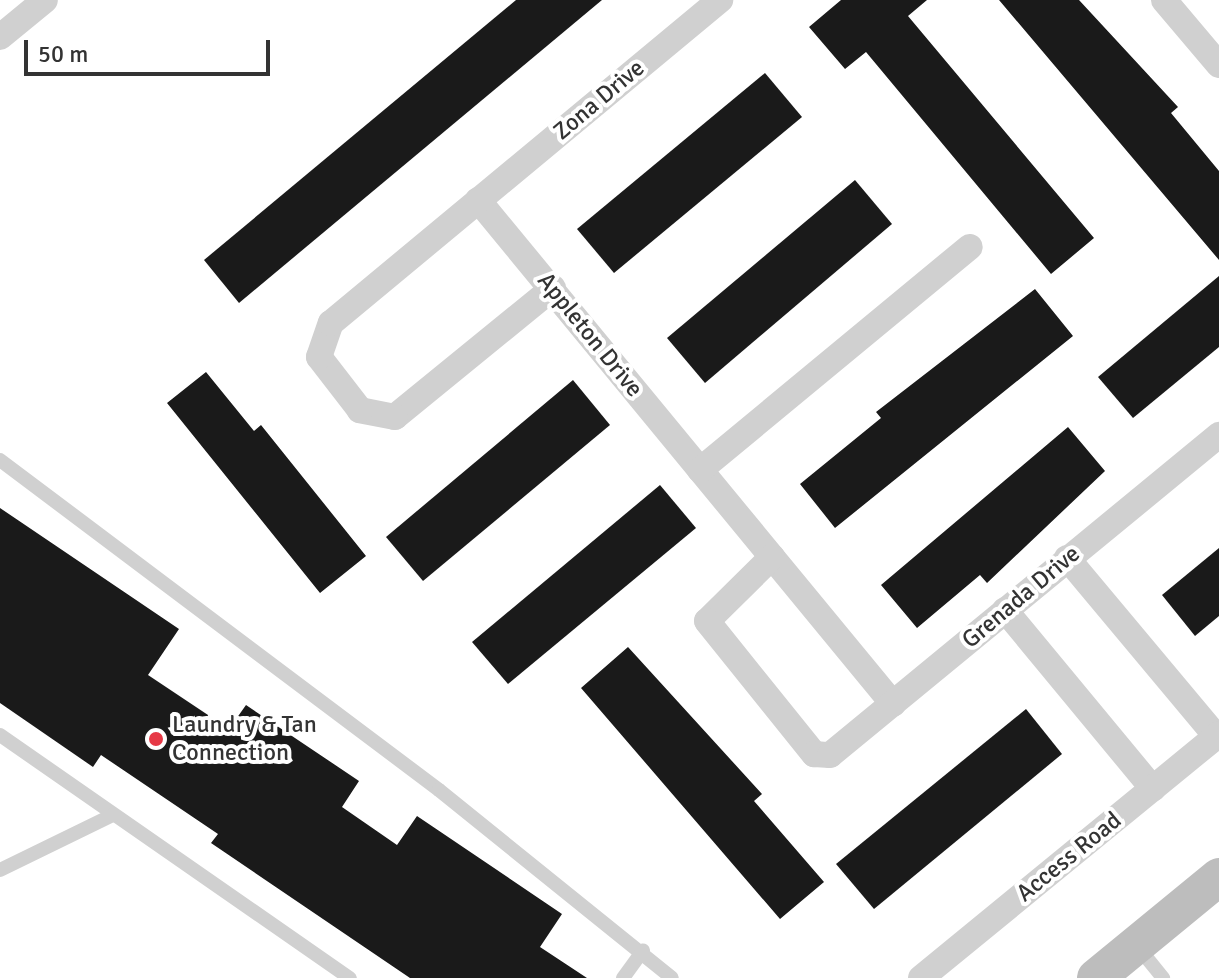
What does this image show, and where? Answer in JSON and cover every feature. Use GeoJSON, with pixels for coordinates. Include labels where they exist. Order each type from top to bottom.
{"type":"FeatureCollection","features":[{"type":"Feature","properties":{"kind":"main road"},"geometry":{"type":"LineString","coordinates":[[1103,976],[1219,877]]}},
{"type":"Feature","properties":{"kind":"street"},"geometry":{"type":"LineString","coordinates":[[0,37],[45,0]]}},
{"type":"Feature","properties":{"kind":"street","name":"Zona Drive"},"geometry":{"type":"LineString","coordinates":[[553,288],[395,417],[367,416],[326,371],[317,347],[325,329],[720,0]]}},
{"type":"Feature","properties":{"kind":"street"},"geometry":{"type":"LineString","coordinates":[[1164,0],[1219,65]]}},
{"type":"Feature","properties":{"kind":"street","name":"Appleton Drive"},"geometry":{"type":"LineString","coordinates":[[478,200],[893,704]]}},
{"type":"Feature","properties":{"kind":"street"},"geometry":{"type":"LineString","coordinates":[[700,470],[970,247]]}},
{"type":"Feature","properties":{"kind":"street","name":"Grenada Drive"},"geometry":{"type":"LineString","coordinates":[[772,557],[707,621],[823,757],[893,704],[1219,435]]}},
{"type":"Feature","properties":{"kind":"street","name":"Access Road"},"geometry":{"type":"LineString","coordinates":[[921,978],[1218,735],[1067,558]]}},
{"type":"Feature","properties":{"kind":"street"},"geometry":{"type":"LineString","coordinates":[[1005,610],[1153,789]]}},
{"type":"Feature","properties":{"kind":"lane"},"geometry":{"type":"LineString","coordinates":[[0,460],[643,950],[672,978]]}},
{"type":"Feature","properties":{"kind":"lane"},"geometry":{"type":"LineString","coordinates":[[0,735],[350,978]]}},
{"type":"Feature","properties":{"kind":"lane"},"geometry":{"type":"LineString","coordinates":[[0,870],[113,815]]}},
{"type":"Feature","properties":{"kind":"lane"},"geometry":{"type":"LineString","coordinates":[[1136,945],[1163,978]]}},
{"type":"Feature","properties":{"kind":"lane"},"geometry":{"type":"LineString","coordinates":[[623,978],[643,950]]}},
{"type":"Feature","properties":{"kind":"building"},"geometry":{"type":"Polygon","coordinates":[[[516,0],[602,0],[239,303],[204,260],[516,0]]]}},
{"type":"Feature","properties":{"kind":"building"},"geometry":{"type":"Polygon","coordinates":[[[841,0],[927,0],[908,16],[1094,238],[1051,274],[866,52],[845,69],[809,27],[841,0]]]}},
{"type":"Feature","properties":{"kind":"building"},"geometry":{"type":"Polygon","coordinates":[[[999,0],[1079,0],[1178,107],[1171,113],[1219,171],[1219,260],[999,0]]]}},
{"type":"Feature","properties":{"kind":"building"},"geometry":{"type":"Polygon","coordinates":[[[765,73],[802,117],[614,273],[577,229],[765,73]]]}},
{"type":"Feature","properties":{"kind":"building"},"geometry":{"type":"Polygon","coordinates":[[[855,180],[892,224],[705,383],[667,338],[855,180]]]}},
{"type":"Feature","properties":{"kind":"building"},"geometry":{"type":"Polygon","coordinates":[[[1219,276],[1219,347],[1133,418],[1098,377],[1219,276]]]}},
{"type":"Feature","properties":{"kind":"building"},"geometry":{"type":"Polygon","coordinates":[[[1035,289],[1073,336],[835,528],[800,484],[881,418],[876,412],[1035,289]]]}},
{"type":"Feature","properties":{"kind":"building"},"geometry":{"type":"Polygon","coordinates":[[[206,372],[254,431],[261,425],[366,556],[320,593],[167,403],[206,372]]]}},
{"type":"Feature","properties":{"kind":"building"},"geometry":{"type":"Polygon","coordinates":[[[573,380],[610,425],[423,581],[386,537],[573,380]]]}},
{"type":"Feature","properties":{"kind":"building"},"geometry":{"type":"Polygon","coordinates":[[[1068,427],[1105,471],[987,583],[980,575],[917,628],[881,585],[1068,427]]]}},
{"type":"Feature","properties":{"kind":"building"},"geometry":{"type":"Polygon","coordinates":[[[660,485],[696,528],[508,684],[472,642],[660,485]]]}},
{"type":"Feature","properties":{"kind":"building","name":"Laundry & Tan Connection"},"geometry":{"type":"Polygon","coordinates":[[[0,508],[179,629],[148,675],[229,729],[246,705],[359,781],[342,807],[397,845],[417,816],[562,914],[540,947],[587,978],[410,978],[211,843],[218,834],[101,755],[93,767],[0,703],[0,508]]]}},
{"type":"Feature","properties":{"kind":"building"},"geometry":{"type":"Polygon","coordinates":[[[1219,548],[1219,616],[1195,636],[1162,595],[1219,548]]]}},
{"type":"Feature","properties":{"kind":"building"},"geometry":{"type":"Polygon","coordinates":[[[628,647],[762,794],[754,801],[824,882],[780,919],[581,688],[628,647]]]}},
{"type":"Feature","properties":{"kind":"building"},"geometry":{"type":"Polygon","coordinates":[[[1026,709],[1062,754],[874,909],[836,864],[1026,709]]]}},
{"type":"Feature","properties":{"kind":"place","name":"Laundry & Tan Connection"},"geometry":{"type":"Point","coordinates":[156,739]}}]}
